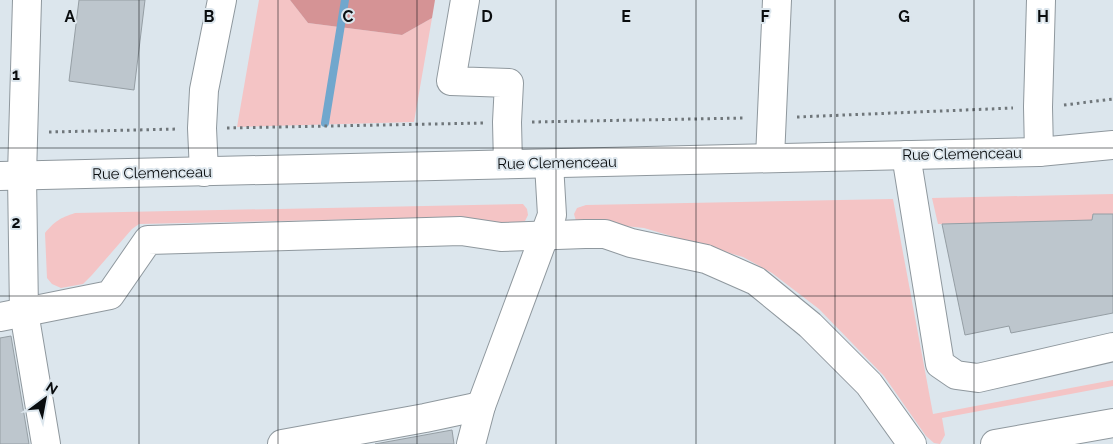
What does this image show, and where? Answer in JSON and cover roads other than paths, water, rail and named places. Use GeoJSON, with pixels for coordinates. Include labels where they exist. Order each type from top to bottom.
{"type":"FeatureCollection","features":[{"type":"Feature","properties":{"kind":"street"},"geometry":{"type":"LineString","coordinates":[[27,0],[23,133],[11,176],[12,314],[46,444]]}},
{"type":"Feature","properties":{"kind":"street"},"geometry":{"type":"LineString","coordinates":[[204,172],[202,128],[204,90],[222,0]]}},
{"type":"Feature","properties":{"kind":"street"},"geometry":{"type":"LineString","coordinates":[[466,0],[451,81],[510,82],[507,122],[508,164]]}},
{"type":"Feature","properties":{"kind":"street"},"geometry":{"type":"LineString","coordinates":[[770,158],[777,0]]}},
{"type":"Feature","properties":{"kind":"street"},"geometry":{"type":"LineString","coordinates":[[1038,152],[1041,0]]}},
{"type":"Feature","properties":{"kind":"street","name":"Rue Clemenceau"},"geometry":{"type":"LineString","coordinates":[[11,176],[1038,152],[1113,145]]}},
{"type":"Feature","properties":{"kind":"street"},"geometry":{"type":"LineString","coordinates":[[906,155],[940,364],[956,375],[978,378],[1113,347]]}},
{"type":"Feature","properties":{"kind":"street"},"geometry":{"type":"LineString","coordinates":[[471,444],[481,406],[552,216],[549,164]]}},
{"type":"Feature","properties":{"kind":"street"},"geometry":{"type":"LineString","coordinates":[[12,314],[110,295],[148,240],[461,231],[502,237],[605,234],[631,242],[706,259],[756,281],[810,325],[869,384],[912,444]]}},
{"type":"Feature","properties":{"kind":"street"},"geometry":{"type":"LineString","coordinates":[[282,444],[481,406]]}},
{"type":"Feature","properties":{"kind":"street"},"geometry":{"type":"LineString","coordinates":[[996,444],[1113,423]]}},
{"type":"Feature","properties":{"kind":"waterway"},"geometry":{"type":"LineString","coordinates":[[325,123],[345,0]]}}]}
